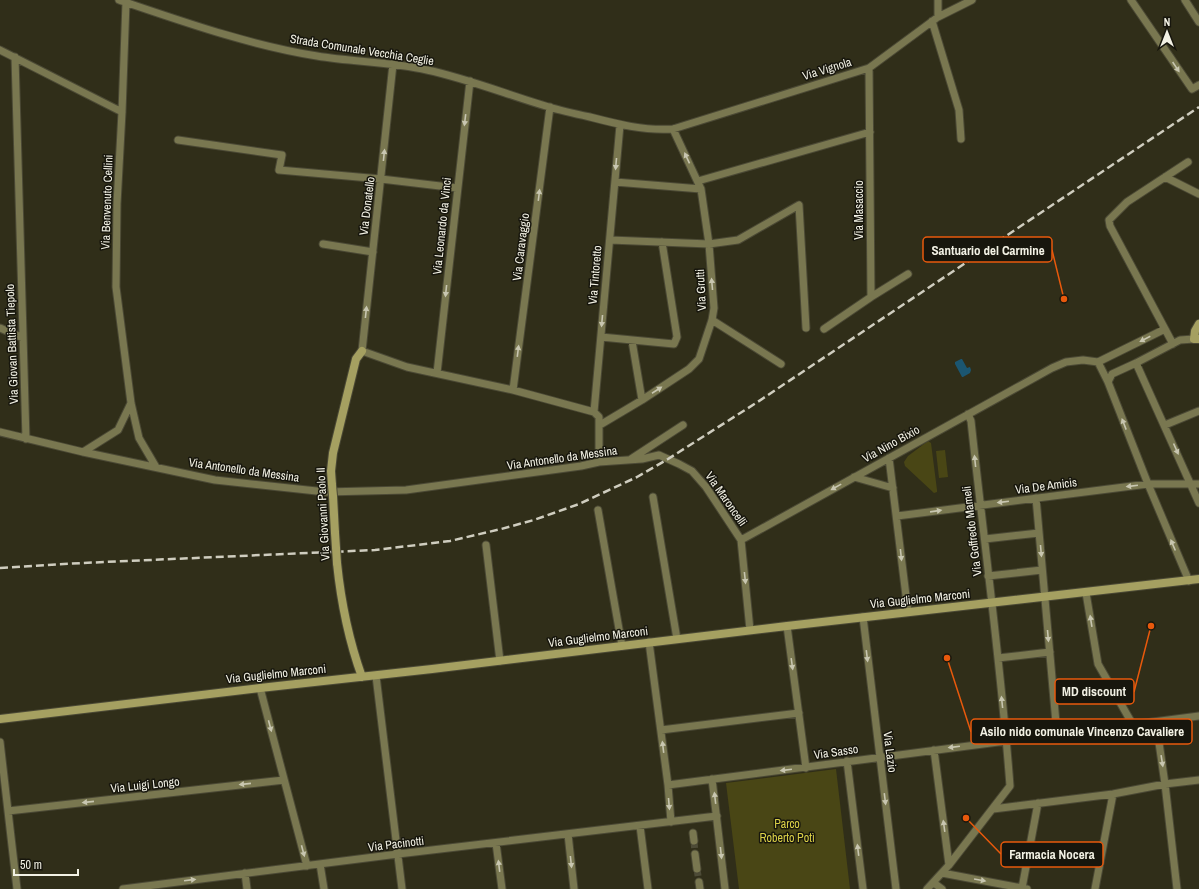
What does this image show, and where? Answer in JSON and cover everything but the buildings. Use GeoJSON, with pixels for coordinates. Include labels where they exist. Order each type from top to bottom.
{"type":"FeatureCollection","features":[{"type":"Feature","properties":{"kind":"main road"},"geometry":{"type":"LineString","coordinates":[[1197,339],[1195,331],[1199,324]]}},
{"type":"Feature","properties":{"kind":"main road","name":"Via Giovanni Paolo II"},"geometry":{"type":"LineString","coordinates":[[362,351],[356,359],[333,453],[331,471],[339,584],[356,660],[362,677]]}},
{"type":"Feature","properties":{"kind":"main road","name":"Via Guglielmo Marconi"},"geometry":{"type":"LineString","coordinates":[[0,719],[260,688],[376,676],[750,630],[1199,579]]}},
{"type":"Feature","properties":{"kind":"street"},"geometry":{"type":"LineString","coordinates":[[938,0],[935,19],[959,110],[961,139]]}},
{"type":"Feature","properties":{"kind":"street","name":"Via Vignola"},"geometry":{"type":"LineString","coordinates":[[673,129],[869,68],[935,19],[972,0]]}},
{"type":"Feature","properties":{"kind":"street"},"geometry":{"type":"LineString","coordinates":[[1131,0],[1192,89],[1199,85]]}},
{"type":"Feature","properties":{"kind":"street"},"geometry":{"type":"LineString","coordinates":[[1185,0],[1199,22]]}},
{"type":"Feature","properties":{"kind":"street","name":"Strada Comunale Vecchia Ceglie"},"geometry":{"type":"LineString","coordinates":[[123,1],[216,33],[268,46],[317,56],[393,64],[427,70],[470,81],[550,107],[620,125],[657,130],[673,129]]}},
{"type":"Feature","properties":{"kind":"street","name":"Via Benvenuto Cellini"},"geometry":{"type":"LineString","coordinates":[[123,1],[122,112],[117,204],[116,288],[131,403],[139,438],[156,467]]}},
{"type":"Feature","properties":{"kind":"street"},"geometry":{"type":"LineString","coordinates":[[0,50],[122,112]]}},
{"type":"Feature","properties":{"kind":"street","name":"Via Giovan Battista Tiepolo"},"geometry":{"type":"LineString","coordinates":[[15,57],[26,439]]}},
{"type":"Feature","properties":{"kind":"street","name":"Via Donatello"},"geometry":{"type":"LineString","coordinates":[[362,351],[393,64]]}},
{"type":"Feature","properties":{"kind":"street","name":"Via Masaccio"},"geometry":{"type":"LineString","coordinates":[[869,68],[871,297]]}},
{"type":"Feature","properties":{"kind":"street","name":"Via Leonardo da Vinci"},"geometry":{"type":"LineString","coordinates":[[437,373],[470,81]]}},
{"type":"Feature","properties":{"kind":"street","name":"Via Caravaggio"},"geometry":{"type":"LineString","coordinates":[[513,390],[550,107]]}},
{"type":"Feature","properties":{"kind":"street","name":"Via Tintoretto"},"geometry":{"type":"LineString","coordinates":[[594,412],[620,125]]}},
{"type":"Feature","properties":{"kind":"street","name":"Via Grutti"},"geometry":{"type":"LineString","coordinates":[[600,424],[642,400],[689,369],[700,359],[712,320],[714,308],[709,244],[700,189],[698,181],[673,129]]}},
{"type":"Feature","properties":{"kind":"street"},"geometry":{"type":"LineString","coordinates":[[698,181],[870,132]]}},
{"type":"Feature","properties":{"kind":"street"},"geometry":{"type":"LineString","coordinates":[[178,140],[282,155],[279,170],[381,179],[457,188]]}},
{"type":"Feature","properties":{"kind":"street"},"geometry":{"type":"LineString","coordinates":[[1173,344],[1110,226],[1109,220],[1127,202],[1188,162]]}},
{"type":"Feature","properties":{"kind":"street"},"geometry":{"type":"LineString","coordinates":[[1165,177],[1199,194]]}},
{"type":"Feature","properties":{"kind":"street"},"geometry":{"type":"LineString","coordinates":[[615,182],[700,189]]}},
{"type":"Feature","properties":{"kind":"street"},"geometry":{"type":"LineString","coordinates":[[610,240],[709,244],[738,240],[799,205],[806,328]]}},
{"type":"Feature","properties":{"kind":"street"},"geometry":{"type":"LineString","coordinates":[[601,337],[674,344],[678,337],[662,242]]}},
{"type":"Feature","properties":{"kind":"street"},"geometry":{"type":"LineString","coordinates":[[323,244],[373,252]]}},
{"type":"Feature","properties":{"kind":"street"},"geometry":{"type":"LineString","coordinates":[[824,329],[908,274]]}},
{"type":"Feature","properties":{"kind":"street"},"geometry":{"type":"LineString","coordinates":[[712,320],[781,364]]}},
{"type":"Feature","properties":{"kind":"street"},"geometry":{"type":"LineString","coordinates":[[0,328],[23,338]]}},
{"type":"Feature","properties":{"kind":"street"},"geometry":{"type":"LineString","coordinates":[[1165,329],[1098,362],[1108,382],[1148,484],[1189,581]]}},
{"type":"Feature","properties":{"kind":"street"},"geometry":{"type":"LineString","coordinates":[[1108,382],[1112,374],[1180,340],[1197,339]]}},
{"type":"Feature","properties":{"kind":"street"},"geometry":{"type":"LineString","coordinates":[[632,341],[642,400]]}},
{"type":"Feature","properties":{"kind":"street"},"geometry":{"type":"LineString","coordinates":[[362,351],[407,367],[513,390],[594,412],[599,417],[600,424],[599,462]]}},
{"type":"Feature","properties":{"kind":"street","name":"Via Nino Bixio"},"geometry":{"type":"LineString","coordinates":[[741,540],[1052,368],[1066,362],[1083,360],[1098,362]]}},
{"type":"Feature","properties":{"kind":"street"},"geometry":{"type":"LineString","coordinates":[[1136,363],[1195,484],[1199,503]]}},
{"type":"Feature","properties":{"kind":"street"},"geometry":{"type":"LineString","coordinates":[[83,452],[118,430],[131,403]]}},
{"type":"Feature","properties":{"kind":"street"},"geometry":{"type":"LineString","coordinates":[[1165,425],[1199,411]]}},
{"type":"Feature","properties":{"kind":"street","name":"Via Goffredo Mameli"},"geometry":{"type":"LineString","coordinates":[[927,889],[942,874],[1010,786],[1007,740],[985,539],[971,421],[968,414]]}},
{"type":"Feature","properties":{"kind":"street"},"geometry":{"type":"LineString","coordinates":[[630,459],[683,425]]}},
{"type":"Feature","properties":{"kind":"street","name":"Via Antonello da Messina"},"geometry":{"type":"LineString","coordinates":[[0,432],[83,452],[215,480],[326,492],[406,490],[581,466],[599,462],[630,459]]}},
{"type":"Feature","properties":{"kind":"street","name":"Via Maroncelli"},"geometry":{"type":"LineString","coordinates":[[630,459],[642,459],[658,456],[692,471],[706,487],[741,540],[750,630]]}},
{"type":"Feature","properties":{"kind":"street"},"geometry":{"type":"LineString","coordinates":[[889,458],[908,612]]}},
{"type":"Feature","properties":{"kind":"street"},"geometry":{"type":"LineString","coordinates":[[854,477],[893,488]]}},
{"type":"Feature","properties":{"kind":"street","name":"Via De Amicis"},"geometry":{"type":"LineString","coordinates":[[897,516],[1148,484],[1195,484]]}},
{"type":"Feature","properties":{"kind":"street"},"geometry":{"type":"LineString","coordinates":[[653,497],[677,639]]}},
{"type":"Feature","properties":{"kind":"street"},"geometry":{"type":"LineString","coordinates":[[1036,498],[1057,734]]}},
{"type":"Feature","properties":{"kind":"street"},"geometry":{"type":"LineString","coordinates":[[598,510],[622,646]]}},
{"type":"Feature","properties":{"kind":"street"},"geometry":{"type":"LineString","coordinates":[[985,539],[1039,533]]}},
{"type":"Feature","properties":{"kind":"street"},"geometry":{"type":"LineString","coordinates":[[486,545],[500,661]]}},
{"type":"Feature","properties":{"kind":"street"},"geometry":{"type":"LineString","coordinates":[[988,576],[1042,570]]}},
{"type":"Feature","properties":{"kind":"street"},"geometry":{"type":"LineString","coordinates":[[1086,593],[1098,664],[1133,725]]}},
{"type":"Feature","properties":{"kind":"street","name":"Via Lazio"},"geometry":{"type":"LineString","coordinates":[[863,617],[896,889]]}},
{"type":"Feature","properties":{"kind":"street"},"geometry":{"type":"LineString","coordinates":[[786,626],[806,768]]}},
{"type":"Feature","properties":{"kind":"street"},"geometry":{"type":"LineString","coordinates":[[650,642],[671,822]]}},
{"type":"Feature","properties":{"kind":"street"},"geometry":{"type":"LineString","coordinates":[[998,658],[1050,652]]}},
{"type":"Feature","properties":{"kind":"street"},"geometry":{"type":"LineString","coordinates":[[376,676],[402,889]]}},
{"type":"Feature","properties":{"kind":"street"},"geometry":{"type":"LineString","coordinates":[[260,688],[307,866]]}},
{"type":"Feature","properties":{"kind":"street"},"geometry":{"type":"LineString","coordinates":[[661,730],[799,713]]}},
{"type":"Feature","properties":{"kind":"street","name":"Via Sasso"},"geometry":{"type":"LineString","coordinates":[[668,786],[712,779],[806,768],[847,761],[1199,716]]}},
{"type":"Feature","properties":{"kind":"street"},"geometry":{"type":"LineString","coordinates":[[1156,722],[1177,889]]}},
{"type":"Feature","properties":{"kind":"street"},"geometry":{"type":"LineString","coordinates":[[0,742],[17,889]]}},
{"type":"Feature","properties":{"kind":"street"},"geometry":{"type":"LineString","coordinates":[[934,750],[949,865]]}},
{"type":"Feature","properties":{"kind":"street"},"geometry":{"type":"LineString","coordinates":[[847,761],[863,889]]}},
{"type":"Feature","properties":{"kind":"street"},"geometry":{"type":"LineString","coordinates":[[712,779],[725,889]]}},
{"type":"Feature","properties":{"kind":"street","name":"Via Luigi Longo"},"geometry":{"type":"LineString","coordinates":[[8,811],[284,780]]}},
{"type":"Feature","properties":{"kind":"street"},"geometry":{"type":"LineString","coordinates":[[993,809],[1113,794],[1165,784],[1199,780]]}},
{"type":"Feature","properties":{"kind":"street"},"geometry":{"type":"LineString","coordinates":[[1094,889],[1113,794]]}},
{"type":"Feature","properties":{"kind":"street"},"geometry":{"type":"LineString","coordinates":[[942,874],[1025,889],[1038,803]]}},
{"type":"Feature","properties":{"kind":"street","name":"Via Pacinotti"},"geometry":{"type":"LineString","coordinates":[[123,889],[167,886],[398,854],[717,816]]}},
{"type":"Feature","properties":{"kind":"street"},"geometry":{"type":"LineString","coordinates":[[640,826],[648,889]]}},
{"type":"Feature","properties":{"kind":"street"},"geometry":{"type":"LineString","coordinates":[[693,833],[694,841]]}},
{"type":"Feature","properties":{"kind":"street"},"geometry":{"type":"LineString","coordinates":[[568,834],[574,889]]}},
{"type":"Feature","properties":{"kind":"street"},"geometry":{"type":"LineString","coordinates":[[496,843],[502,889]]}},
{"type":"Feature","properties":{"kind":"street"},"geometry":{"type":"LineString","coordinates":[[695,854],[697,869]]}},
{"type":"Feature","properties":{"kind":"street"},"geometry":{"type":"LineString","coordinates":[[320,864],[324,889]]}},
{"type":"Feature","properties":{"kind":"street"},"geometry":{"type":"LineString","coordinates":[[245,874],[247,889]]}},
{"type":"Feature","properties":{"kind":"street"},"geometry":{"type":"LineString","coordinates":[[934,883],[942,889]]}},
{"type":"Feature","properties":{"kind":"green space"},"geometry":{"type":"Polygon","coordinates":[[[928,441],[931,443],[937,490],[937,492],[934,493],[905,466],[904,462],[908,456],[928,441]]]}},
{"type":"Feature","properties":{"kind":"green space"},"geometry":{"type":"Polygon","coordinates":[[[945,450],[948,477],[939,478],[936,451],[945,450]]]}},
{"type":"Feature","properties":{"kind":"green space","name":"Parco Roberto Potì"},"geometry":{"type":"Polygon","coordinates":[[[836,769],[850,889],[739,889],[726,783],[836,769]]]}},
{"type":"Feature","properties":{"kind":"water"},"geometry":{"type":"Polygon","coordinates":[[[961,359],[967,368],[970,367],[971,370],[970,373],[963,377],[955,364],[955,362],[961,359]]]}},
{"type":"Feature","properties":{"kind":"tunnel"},"geometry":{"type":"LineString","coordinates":[[694,841],[695,854]]}},
{"type":"Feature","properties":{"kind":"tunnel"},"geometry":{"type":"LineString","coordinates":[[697,869],[699,882]]}},
{"type":"Feature","properties":{"kind":"railway"},"geometry":{"type":"LineString","coordinates":[[0,568],[375,550],[450,541],[534,520],[579,504],[637,477],[756,403],[1199,107]]}},
{"type":"Feature","properties":{"kind":"place","name":"Santuario del Carmine"},"geometry":{"type":"Point","coordinates":[1064,299]}},
{"type":"Feature","properties":{"kind":"place","name":"MD discount"},"geometry":{"type":"Point","coordinates":[1151,626]}},
{"type":"Feature","properties":{"kind":"place","name":"Asilo nido comunale Vincenzo Cavaliere"},"geometry":{"type":"Point","coordinates":[947,658]}},
{"type":"Feature","properties":{"kind":"place","name":"Farmacia Nocera"},"geometry":{"type":"Point","coordinates":[966,818]}}]}
